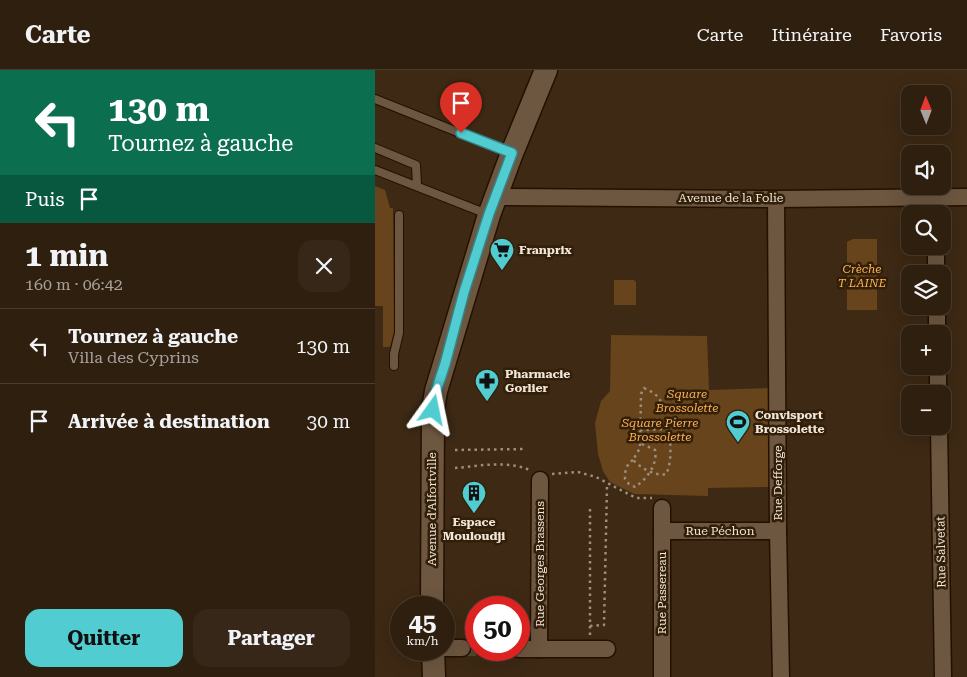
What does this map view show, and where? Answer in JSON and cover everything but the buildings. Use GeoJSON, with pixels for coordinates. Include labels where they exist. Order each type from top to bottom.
{"type":"FeatureCollection","features":[{"type":"Feature","properties":{"kind":"main road","name":"Avenue d'Alfortville"},"geometry":{"type":"LineString","coordinates":[[432,596],[433,410],[436,391],[492,206],[546,70]]}},
{"type":"Feature","properties":{"kind":"main road"},"geometry":{"type":"LineString","coordinates":[[433,661],[434,677]]}},
{"type":"Feature","properties":{"kind":"street"},"geometry":{"type":"LineString","coordinates":[[935,197],[935,205]]}},
{"type":"Feature","properties":{"kind":"street","name":"Avenue de la Folie"},"geometry":{"type":"LineString","coordinates":[[492,206],[776,199],[967,197]]}},
{"type":"Feature","properties":{"kind":"street","name":"Rue Defforge"},"geometry":{"type":"LineString","coordinates":[[776,199],[781,677]]}},
{"type":"Feature","properties":{"kind":"street","name":"Rue Salvetat"},"geometry":{"type":"LineString","coordinates":[[939,435],[943,677]]}},
{"type":"Feature","properties":{"kind":"street","name":"Rue Georges Brassens"},"geometry":{"type":"LineString","coordinates":[[539,649],[541,477]]}},
{"type":"Feature","properties":{"kind":"street","name":"Rue Passereau"},"geometry":{"type":"LineString","coordinates":[[662,508],[662,677]]}},
{"type":"Feature","properties":{"kind":"street","name":"Rue Péchon"},"geometry":{"type":"LineString","coordinates":[[662,531],[778,531]]}},
{"type":"Feature","properties":{"kind":"street"},"geometry":{"type":"LineString","coordinates":[[455,648],[462,648]]}},
{"type":"Feature","properties":{"kind":"street"},"geometry":{"type":"LineString","coordinates":[[530,649],[607,648]]}},
{"type":"Feature","properties":{"kind":"lane"},"geometry":{"type":"LineString","coordinates":[[375,99],[512,153]]}},
{"type":"Feature","properties":{"kind":"lane"},"geometry":{"type":"LineString","coordinates":[[375,148],[415,165],[417,185]]}},
{"type":"Feature","properties":{"kind":"lane"},"geometry":{"type":"LineString","coordinates":[[375,170],[417,185],[471,209],[492,206]]}},
{"type":"Feature","properties":{"kind":"lane"},"geometry":{"type":"LineString","coordinates":[[394,366],[394,354],[399,333],[399,215]]}},
{"type":"Feature","properties":{"kind":"path"},"geometry":{"type":"LineString","coordinates":[[633,460],[650,471],[661,476],[669,469],[669,428],[660,399],[652,391],[644,388],[641,394],[640,430],[640,443],[640,448],[625,471],[625,479],[635,487],[643,482],[650,471],[656,456],[655,450],[640,443]]}},
{"type":"Feature","properties":{"kind":"path"},"geometry":{"type":"LineString","coordinates":[[640,430],[669,428]]}},
{"type":"Feature","properties":{"kind":"path"},"geometry":{"type":"LineString","coordinates":[[455,450],[525,449]]}},
{"type":"Feature","properties":{"kind":"path"},"geometry":{"type":"LineString","coordinates":[[455,468],[501,464],[522,467],[541,477],[578,472],[597,477],[636,498],[662,499],[662,508]]}},
{"type":"Feature","properties":{"kind":"path"},"geometry":{"type":"LineString","coordinates":[[590,626],[604,625],[607,486]]}},
{"type":"Feature","properties":{"kind":"path"},"geometry":{"type":"LineString","coordinates":[[590,649],[591,507]]}},
{"type":"Feature","properties":{"kind":"green space"},"geometry":{"type":"Polygon","coordinates":[[[375,186],[385,190],[390,208],[393,208],[394,332],[390,347],[383,347],[383,306],[375,306],[375,186]]]}},
{"type":"Feature","properties":{"kind":"green space","name":"Crèche T LAINE"},"geometry":{"type":"Polygon","coordinates":[[[853,239],[877,239],[877,310],[847,310],[847,242],[853,239]]]}},
{"type":"Feature","properties":{"kind":"green space"},"geometry":{"type":"Polygon","coordinates":[[[614,280],[634,280],[636,282],[636,305],[614,305],[614,280]]]}},
{"type":"Feature","properties":{"kind":"green space","name":"Square Pierre Brossolette"},"geometry":{"type":"Polygon","coordinates":[[[611,335],[707,336],[709,390],[768,388],[769,487],[708,488],[708,496],[634,494],[610,482],[603,471],[598,454],[595,423],[601,401],[610,391],[611,335]]]}},
{"type":"Feature","properties":{"kind":"place","name":"Franprix"},"geometry":{"type":"Point","coordinates":[502,271]}},
{"type":"Feature","properties":{"kind":"place","name":"Pharmacie Gorlier"},"geometry":{"type":"Point","coordinates":[487,402]}},
{"type":"Feature","properties":{"kind":"place","name":"Convisport Brossolette"},"geometry":{"type":"Point","coordinates":[738,443]}},
{"type":"Feature","properties":{"kind":"place","name":"Espace Mouloudji"},"geometry":{"type":"Point","coordinates":[474,514]}},
{"type":"Feature","properties":{"kind":"route"},"geometry":{"type":"LineString","coordinates":[[433,410],[436,391],[464,292],[489,214],[512,153],[461,133]]}},
{"type":"Feature","properties":{"kind":"park label","name":"Square Brossolette"},"geometry":{"type":"Point","coordinates":[687,401]}}]}
